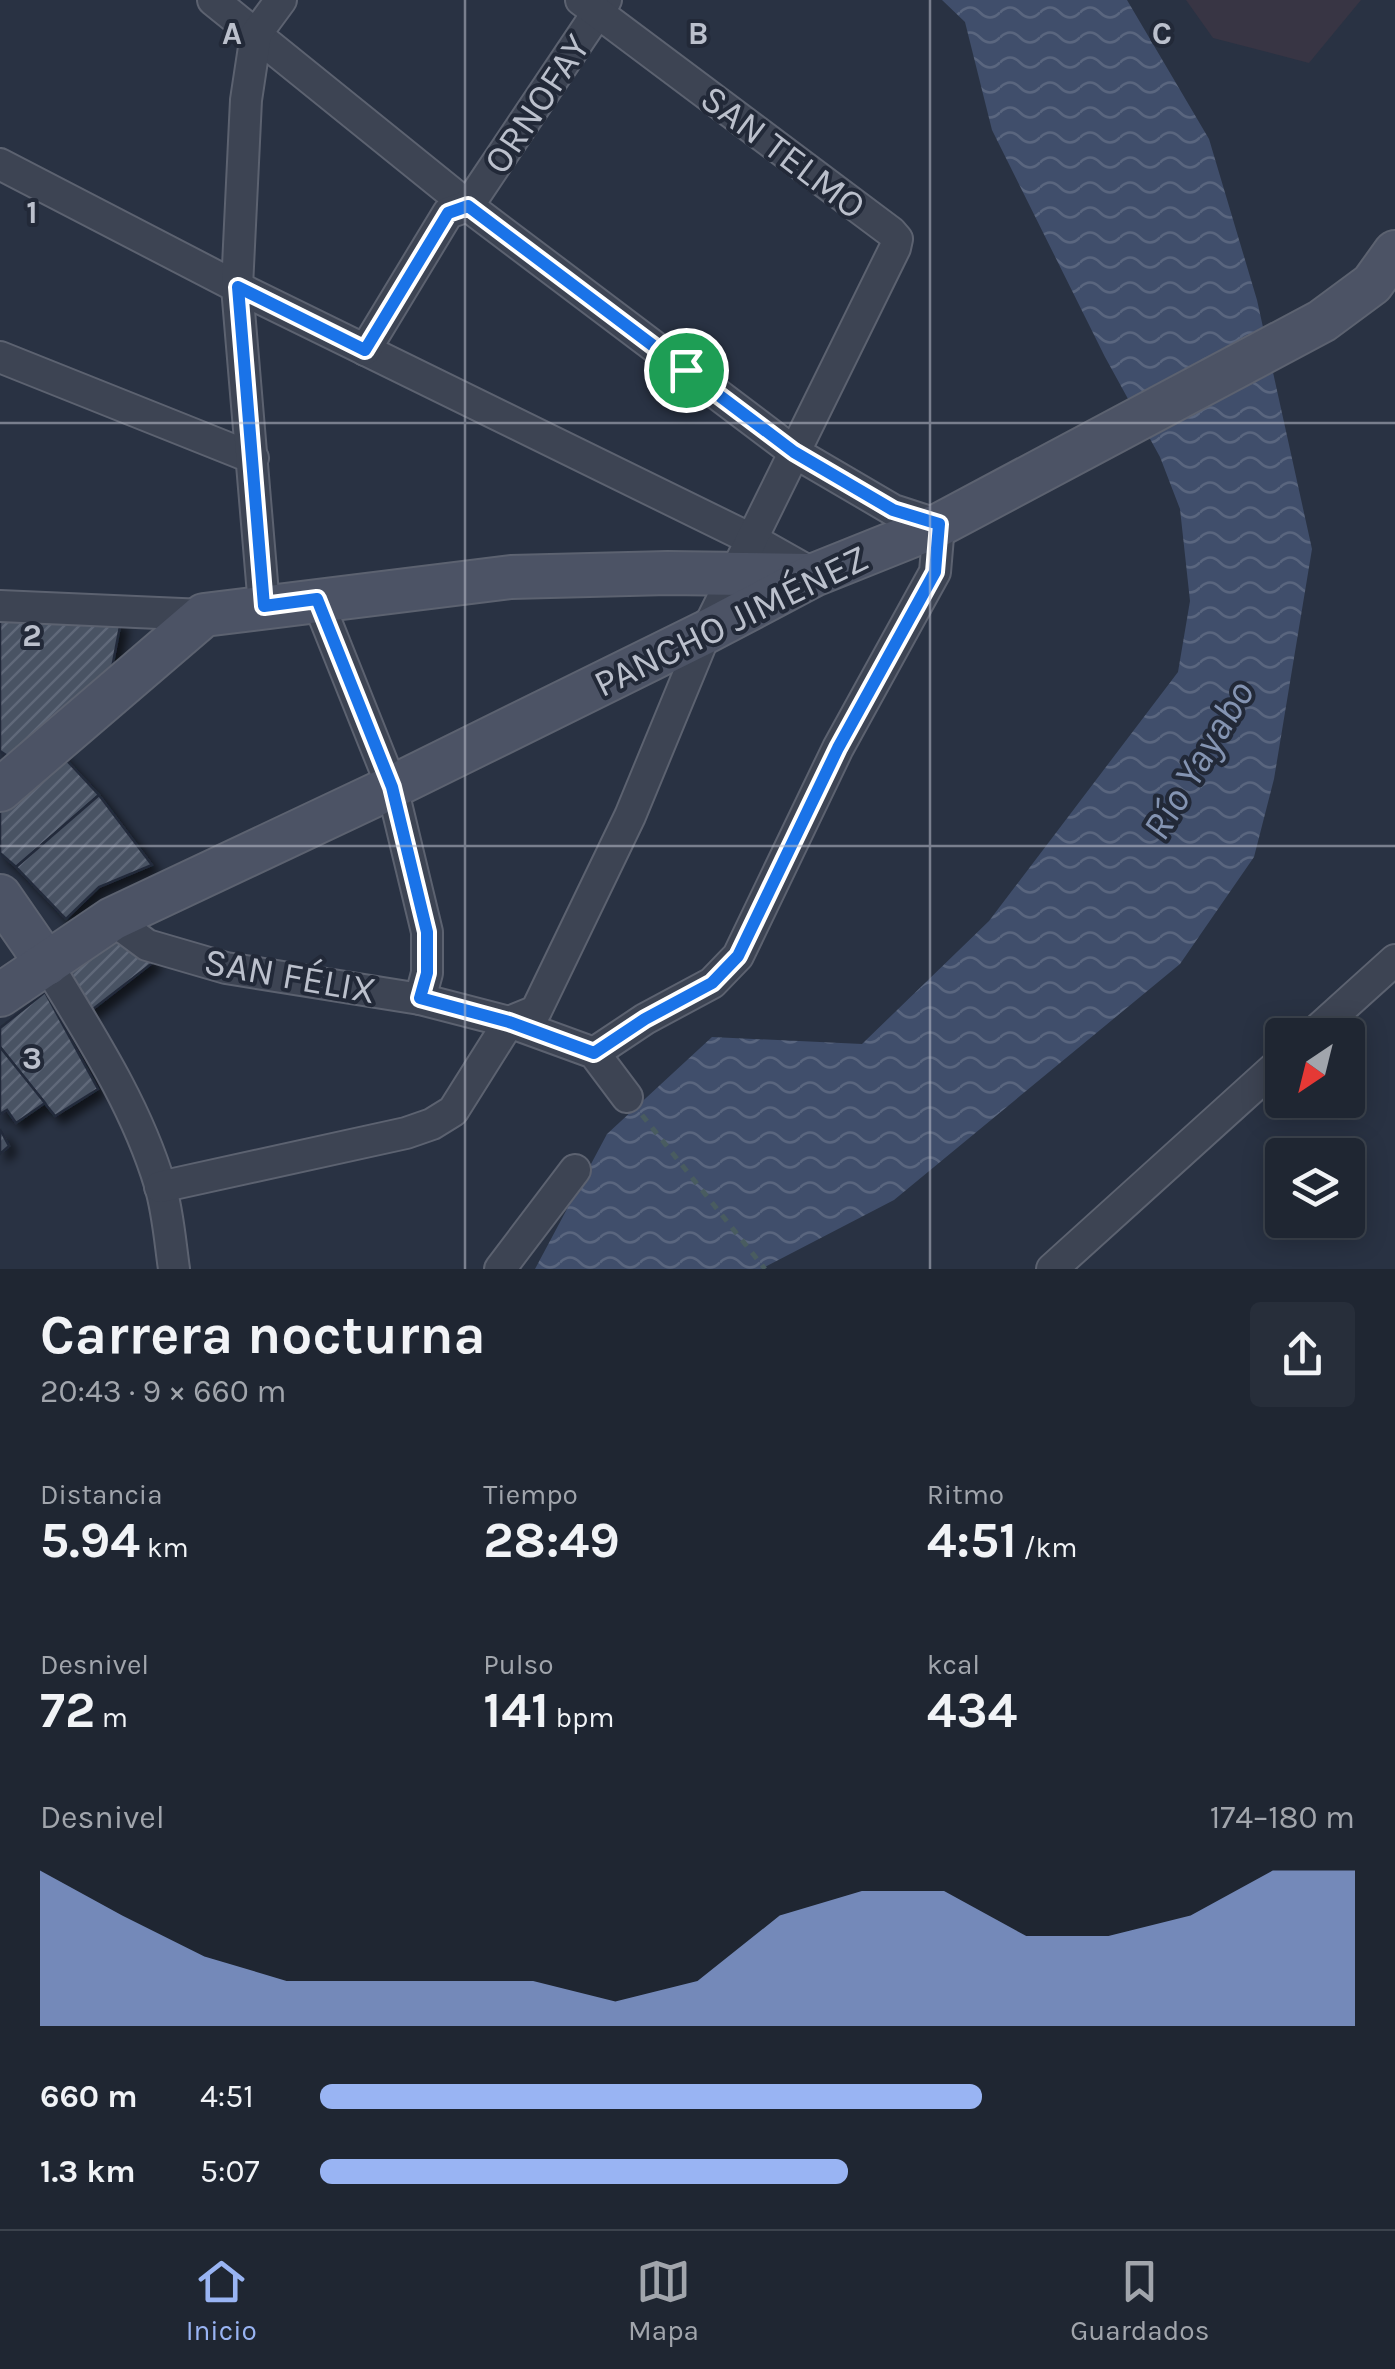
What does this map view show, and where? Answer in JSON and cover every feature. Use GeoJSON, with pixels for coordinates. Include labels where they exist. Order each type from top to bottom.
{"type":"FeatureCollection","features":[{"type":"Feature","properties":{"kind":"main road","name":"PANCHO JIMÉNEZ"},"geometry":{"type":"LineString","coordinates":[[0,995],[112,919],[392,787],[814,575],[939,524],[1322,321],[1372,284],[1395,252]]}},
{"type":"Feature","properties":{"kind":"main road"},"geometry":{"type":"LineString","coordinates":[[0,790],[204,614],[511,577],[668,573],[744,557],[814,575]]}},
{"type":"Feature","properties":{"kind":"main road"},"geometry":{"type":"LineString","coordinates":[[0,896],[47,964]]}},
{"type":"Feature","properties":{"kind":"street"},"geometry":{"type":"LineString","coordinates":[[213,0],[468,206],[794,452],[893,510],[939,524],[935,572],[838,748],[738,956],[712,983],[645,1019],[594,1053],[628,1096]]}},
{"type":"Feature","properties":{"kind":"street"},"geometry":{"type":"LineString","coordinates":[[264,606],[238,287],[246,100],[256,34],[280,0]]}},
{"type":"Feature","properties":{"kind":"street","name":"ORNOFAY"},"geometry":{"type":"LineString","coordinates":[[365,350],[448,213],[468,206],[594,5]]}},
{"type":"Feature","properties":{"kind":"street","name":"SAN TELMO"},"geometry":{"type":"LineString","coordinates":[[594,5],[896,239],[896,248],[794,452]]}},
{"type":"Feature","properties":{"kind":"street"},"geometry":{"type":"LineString","coordinates":[[0,164],[365,350],[744,557]]}},
{"type":"Feature","properties":{"kind":"street"},"geometry":{"type":"LineString","coordinates":[[0,357],[253,458]]}},
{"type":"Feature","properties":{"kind":"street"},"geometry":{"type":"LineString","coordinates":[[160,1188],[406,1133],[453,1111],[509,1022],[536,1012],[630,816],[706,632],[794,452]]}},
{"type":"Feature","properties":{"kind":"street"},"geometry":{"type":"LineString","coordinates":[[317,599],[392,787],[427,932],[427,973],[420,998]]}},
{"type":"Feature","properties":{"kind":"street"},"geometry":{"type":"LineString","coordinates":[[0,606],[204,614]]}},
{"type":"Feature","properties":{"kind":"street","name":"SAN FÉLIX"},"geometry":{"type":"LineString","coordinates":[[112,919],[147,945],[226,968],[420,998],[509,1022],[594,1053]]}},
{"type":"Feature","properties":{"kind":"street"},"geometry":{"type":"LineString","coordinates":[[1331,1018],[1395,960]]}},
{"type":"Feature","properties":{"kind":"street"},"geometry":{"type":"LineString","coordinates":[[47,964],[118,1082],[160,1188],[174,1269]]}},
{"type":"Feature","properties":{"kind":"street"},"geometry":{"type":"LineString","coordinates":[[1052,1269],[1087,1258],[1265,1078]]}},
{"type":"Feature","properties":{"kind":"street"},"geometry":{"type":"LineString","coordinates":[[500,1269],[575,1170]]}},
{"type":"Feature","properties":{"kind":"path"},"geometry":{"type":"LineString","coordinates":[[628,1096],[765,1269]]}},
{"type":"Feature","properties":{"kind":"shaded area"},"geometry":{"type":"Polygon","coordinates":[[[1186,0],[1361,0],[1309,63],[1213,38],[1186,0]]]}},
{"type":"Feature","properties":{"kind":"water","name":"Río Yayabo"},"geometry":{"type":"Polygon","coordinates":[[[942,0],[1127,0],[1209,139],[1257,300],[1312,549],[1274,779],[1254,857],[1180,964],[894,1200],[761,1269],[535,1269],[607,1134],[712,1037],[862,1044],[989,921],[1178,672],[1190,601],[1180,509],[1160,457],[1105,357],[992,130],[965,22],[942,0]]]}},
{"type":"Feature","properties":{"kind":"building"},"geometry":{"type":"Polygon","coordinates":[[[0,619],[121,621],[112,668],[12,759],[0,751],[0,619]]]}},
{"type":"Feature","properties":{"kind":"building"},"geometry":{"type":"Polygon","coordinates":[[[58,751],[99,795],[16,867],[0,853],[0,804],[58,751]]]}},
{"type":"Feature","properties":{"kind":"building"},"geometry":{"type":"Polygon","coordinates":[[[99,795],[152,865],[99,887],[66,919],[16,867],[99,795]]]}},
{"type":"Feature","properties":{"kind":"building"},"geometry":{"type":"Polygon","coordinates":[[[113,937],[155,961],[88,1013],[62,973],[113,937]]]}},
{"type":"Feature","properties":{"kind":"building"},"geometry":{"type":"Polygon","coordinates":[[[45,992],[98,1089],[55,1116],[0,1047],[0,1028],[45,992]]]}},
{"type":"Feature","properties":{"kind":"building"},"geometry":{"type":"Polygon","coordinates":[[[0,1047],[45,1103],[16,1123],[7,1110],[0,1114],[0,1047]]]}},
{"type":"Feature","properties":{"kind":"building"},"geometry":{"type":"Polygon","coordinates":[[[0,1129],[9,1146],[0,1154],[0,1129]]]}},
{"type":"Feature","properties":{"kind":"route"},"geometry":{"type":"LineString","coordinates":[[468,206],[686,370],[794,452],[893,510],[939,524],[935,572],[838,748],[738,956],[712,983],[645,1019],[594,1053],[509,1022],[420,998],[427,973],[427,932],[392,787],[317,599],[264,606],[238,287],[365,350],[448,213],[468,206]]}}]}
